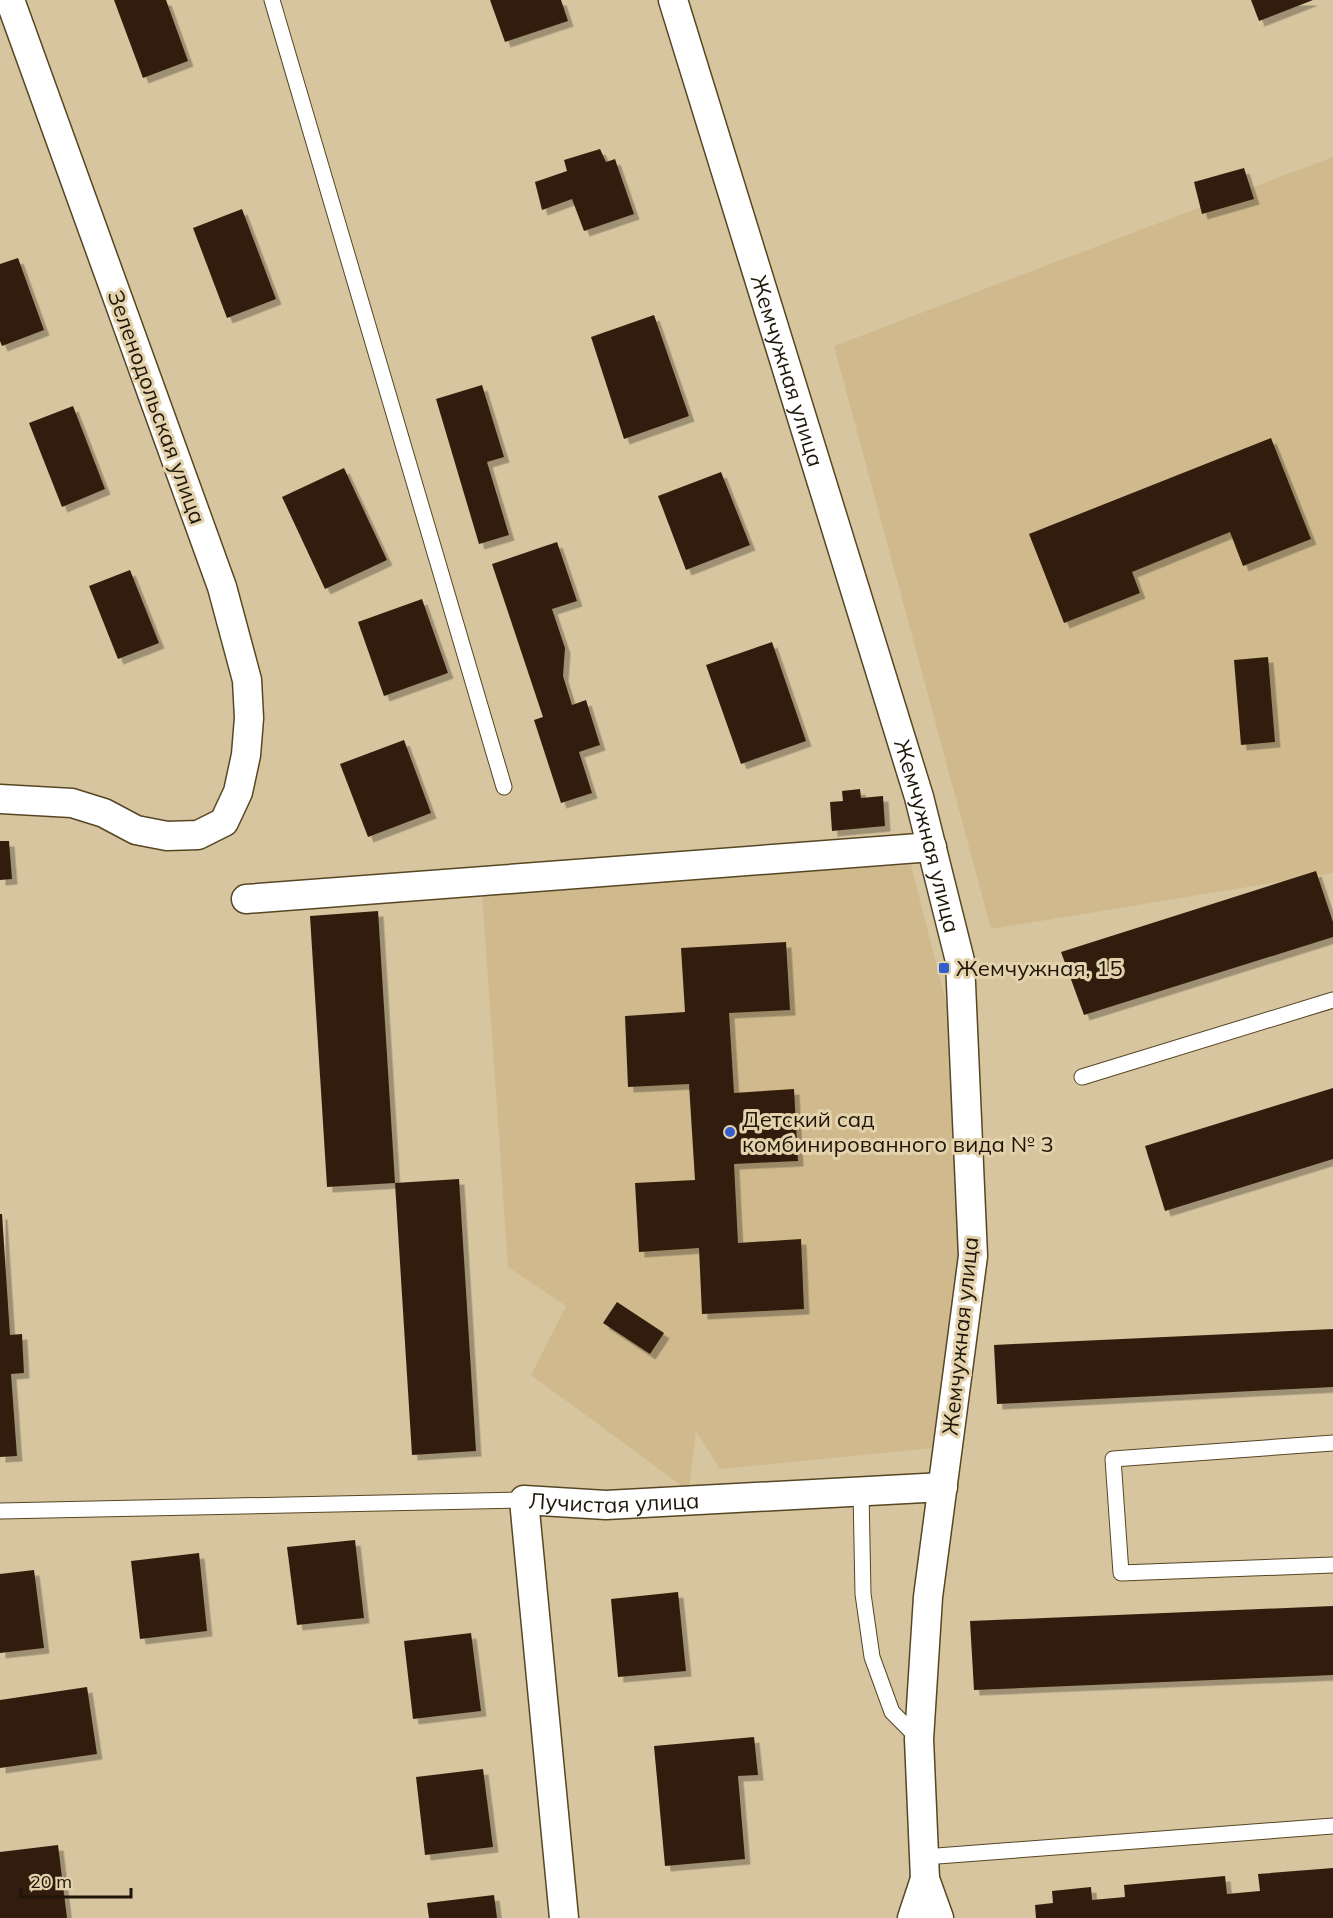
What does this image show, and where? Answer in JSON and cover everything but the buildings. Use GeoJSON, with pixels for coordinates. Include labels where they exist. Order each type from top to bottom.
{"type":"FeatureCollection","features":[{"type":"Feature","properties":{"kind":"street","name":"Зеленодольская улица"},"geometry":{"type":"LineString","coordinates":[[0,799],[72,803],[104,813],[136,830],[167,836],[198,835],[224,822],[238,792],[246,755],[249,718],[248,680],[222,587],[10,0]]}},
{"type":"Feature","properties":{"kind":"street","name":"Жемчужная улица"},"geometry":{"type":"LineString","coordinates":[[673,0],[912,774],[960,961],[973,1256],[928,1597],[919,1739],[925,1868],[939,1918]]}},
{"type":"Feature","properties":{"kind":"street"},"geometry":{"type":"LineString","coordinates":[[246,899],[932,847]]}},
{"type":"Feature","properties":{"kind":"street","name":"Лучистая улица"},"geometry":{"type":"LineString","coordinates":[[564,1918],[524,1500],[606,1505],[943,1487]]}},
{"type":"Feature","properties":{"kind":"street"},"geometry":{"type":"LineString","coordinates":[[912,1918],[925,1868]]}},
{"type":"Feature","properties":{"kind":"lane"},"geometry":{"type":"LineString","coordinates":[[272,0],[504,787]]}},
{"type":"Feature","properties":{"kind":"lane"},"geometry":{"type":"LineString","coordinates":[[1082,1077],[1333,1000]]}},
{"type":"Feature","properties":{"kind":"lane"},"geometry":{"type":"LineString","coordinates":[[1333,1443],[1113,1459],[1121,1573],[1333,1565]]}},
{"type":"Feature","properties":{"kind":"lane"},"geometry":{"type":"LineString","coordinates":[[861,1491],[863,1594],[872,1657],[892,1712],[919,1739]]}},
{"type":"Feature","properties":{"kind":"lane"},"geometry":{"type":"LineString","coordinates":[[0,1511],[524,1500]]}},
{"type":"Feature","properties":{"kind":"lane"},"geometry":{"type":"LineString","coordinates":[[925,1868],[1333,1826]]}},
{"type":"Feature","properties":{"kind":"shaded area"},"geometry":{"type":"Polygon","coordinates":[[[1333,157],[1333,873],[991,929],[834,346],[1333,157]]]}},
{"type":"Feature","properties":{"kind":"shaded area","name":"Детский сад комбинированного вида № 3"},"geometry":{"type":"Polygon","coordinates":[[[911,865],[955,1037],[968,1227],[934,1448],[720,1469],[696,1431],[689,1491],[531,1375],[566,1306],[508,1267],[482,892],[911,865]]]}},
{"type":"Feature","properties":{"kind":"place","name":"Жемчужная, 15"},"geometry":{"type":"Point","coordinates":[944,968]}},
{"type":"Feature","properties":{"kind":"place","name":"Детский сад комбинированного вида № 3"},"geometry":{"type":"Point","coordinates":[730,1132]}}]}
